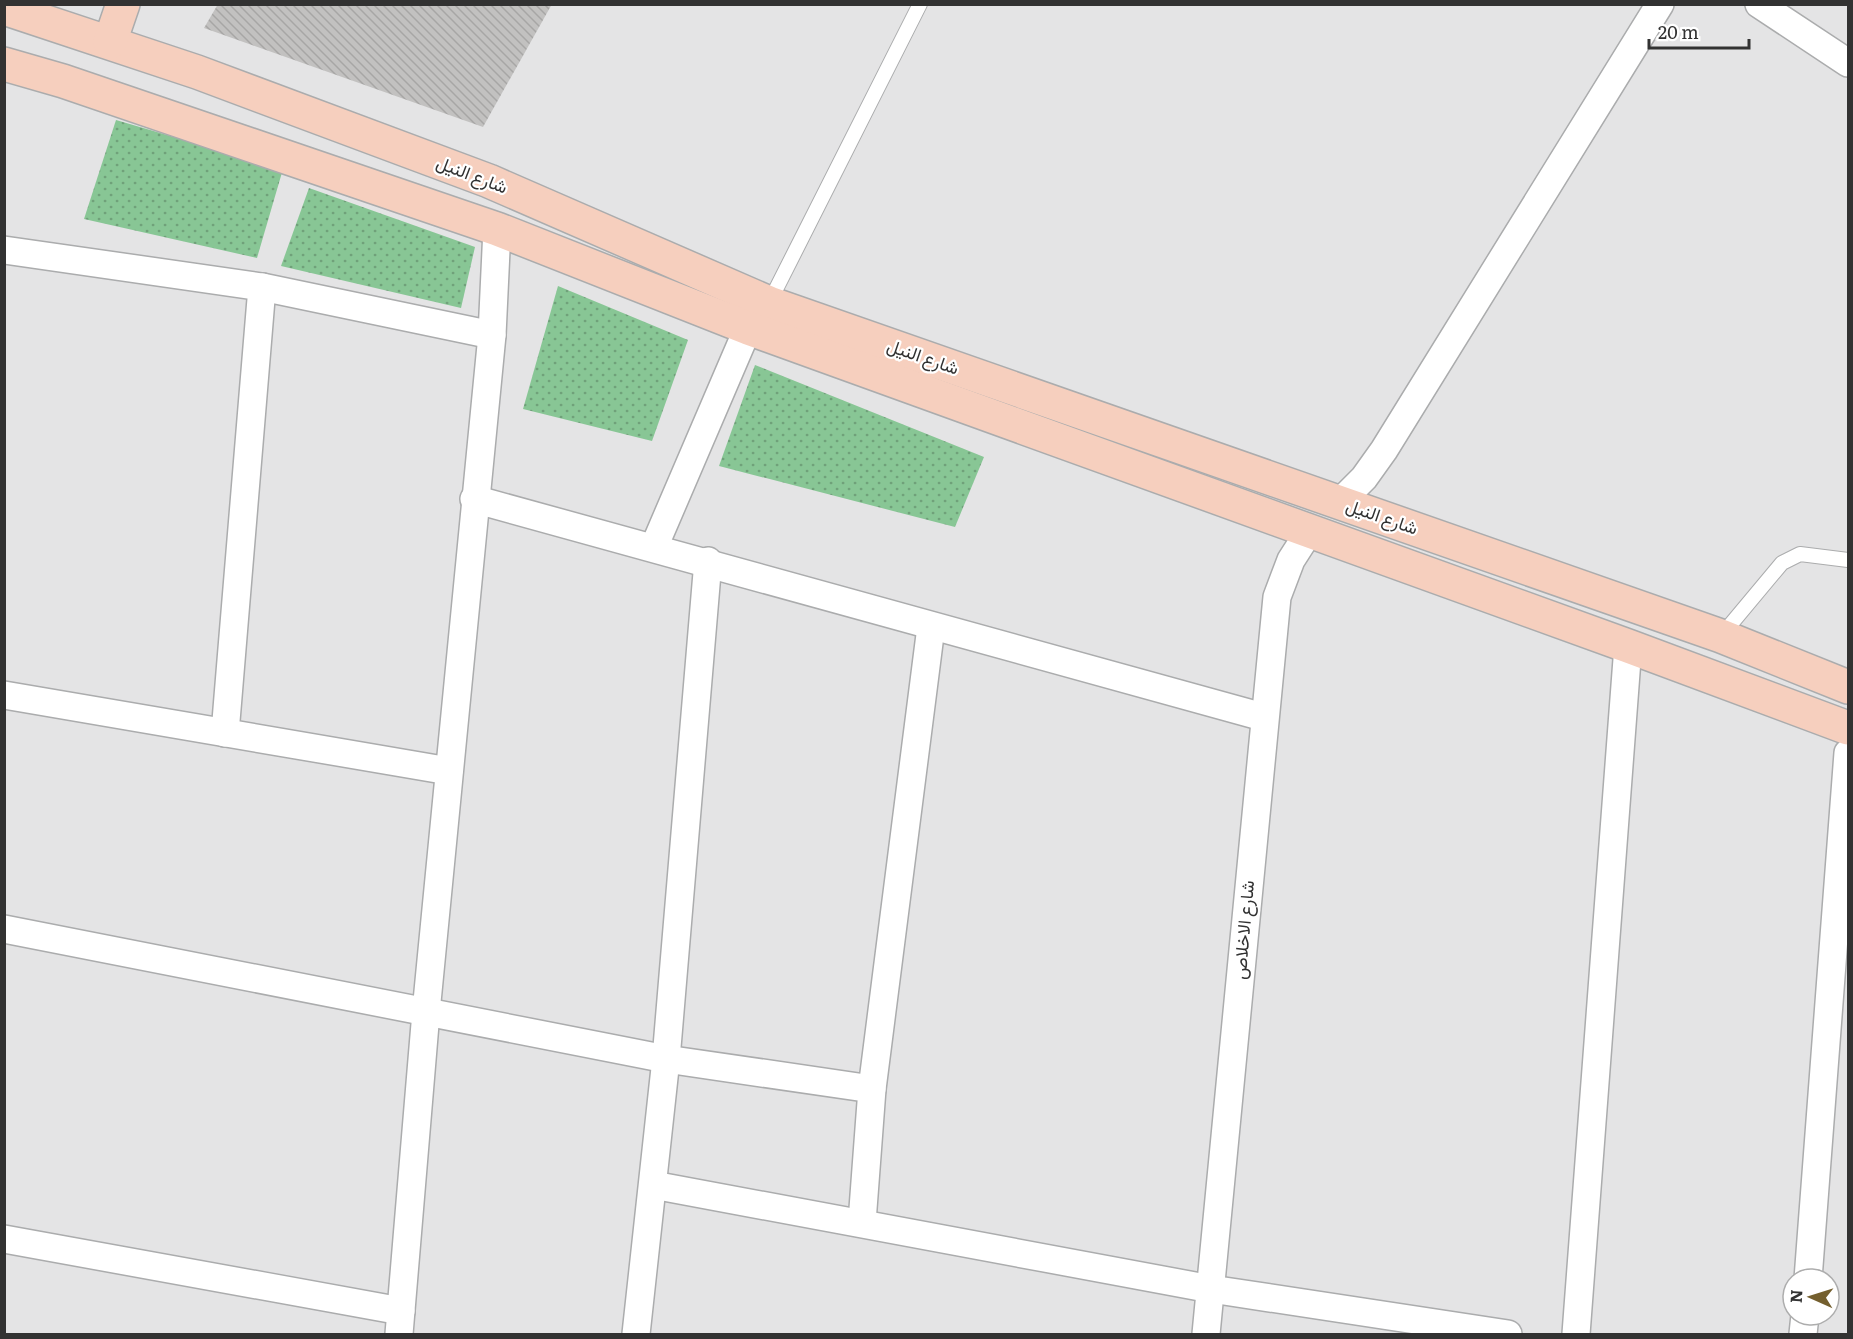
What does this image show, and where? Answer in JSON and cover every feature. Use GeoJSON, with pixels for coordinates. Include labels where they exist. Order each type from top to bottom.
{"type":"FeatureCollection","features":[{"type":"Feature","properties":{"kind":"main road"},"geometry":{"type":"LineString","coordinates":[[110,42],[123,4]]}},
{"type":"Feature","properties":{"kind":"main road","name":"شارع النيل"},"geometry":{"type":"LineString","coordinates":[[4,8],[56,13],[110,42],[489,181],[769,303],[1721,636],[1848,687]]}},
{"type":"Feature","properties":{"kind":"main road"},"geometry":{"type":"LineString","coordinates":[[4,64],[63,81],[497,229],[748,328],[1628,646],[1848,728]]}},
{"type":"Feature","properties":{"kind":"street"},"geometry":{"type":"LineString","coordinates":[[1340,502],[1364,478],[1384,450],[1660,4]]}},
{"type":"Feature","properties":{"kind":"street"},"geometry":{"type":"LineString","coordinates":[[1759,4],[1848,63]]}},
{"type":"Feature","properties":{"kind":"street"},"geometry":{"type":"LineString","coordinates":[[4,1239],[400,1323],[426,1011],[474,499],[492,335],[497,229]]}},
{"type":"Feature","properties":{"kind":"street"},"geometry":{"type":"LineString","coordinates":[[4,250],[262,287],[492,335]]}},
{"type":"Feature","properties":{"kind":"street"},"geometry":{"type":"LineString","coordinates":[[225,733],[262,287]]}},
{"type":"Feature","properties":{"kind":"street"},"geometry":{"type":"LineString","coordinates":[[654,547],[748,328]]}},
{"type":"Feature","properties":{"kind":"street"},"geometry":{"type":"LineString","coordinates":[[474,499],[708,561],[931,627],[1263,717]]}},
{"type":"Feature","properties":{"kind":"street","name":"شارع الاخلاص"},"geometry":{"type":"LineString","coordinates":[[1206,1335],[1263,717],[1277,597],[1291,560],[1309,532]]}},
{"type":"Feature","properties":{"kind":"street"},"geometry":{"type":"LineString","coordinates":[[636,1335],[666,1059],[708,561]]}},
{"type":"Feature","properties":{"kind":"street"},"geometry":{"type":"LineString","coordinates":[[862,1222],[872,1089],[931,627]]}},
{"type":"Feature","properties":{"kind":"street"},"geometry":{"type":"LineString","coordinates":[[1576,1335],[1628,646]]}},
{"type":"Feature","properties":{"kind":"street"},"geometry":{"type":"LineString","coordinates":[[4,695],[449,771]]}},
{"type":"Feature","properties":{"kind":"street"},"geometry":{"type":"LineString","coordinates":[[1809,1267],[1848,753]]}},
{"type":"Feature","properties":{"kind":"street"},"geometry":{"type":"LineString","coordinates":[[4,929],[666,1059],[872,1089]]}},
{"type":"Feature","properties":{"kind":"street"},"geometry":{"type":"LineString","coordinates":[[653,1185],[862,1222],[1211,1289],[1508,1335]]}},
{"type":"Feature","properties":{"kind":"lane"},"geometry":{"type":"LineString","coordinates":[[769,303],[920,4]]}},
{"type":"Feature","properties":{"kind":"lane"},"geometry":{"type":"LineString","coordinates":[[1721,636],[1782,563],[1800,554],[1848,560]]}},
{"type":"Feature","properties":{"kind":"green space"},"geometry":{"type":"Polygon","coordinates":[[[116,120],[283,169],[257,258],[84,219],[116,120]]]}},
{"type":"Feature","properties":{"kind":"green space"},"geometry":{"type":"Polygon","coordinates":[[[309,188],[475,247],[461,308],[281,266],[309,188]]]}},
{"type":"Feature","properties":{"kind":"green space"},"geometry":{"type":"Polygon","coordinates":[[[558,286],[688,340],[652,441],[523,409],[558,286]]]}},
{"type":"Feature","properties":{"kind":"green space"},"geometry":{"type":"Polygon","coordinates":[[[755,365],[984,457],[955,527],[719,466],[755,365]]]}},
{"type":"Feature","properties":{"kind":"building"},"geometry":{"type":"Polygon","coordinates":[[[218,4],[552,4],[483,127],[204,28],[218,4]]]}}]}
